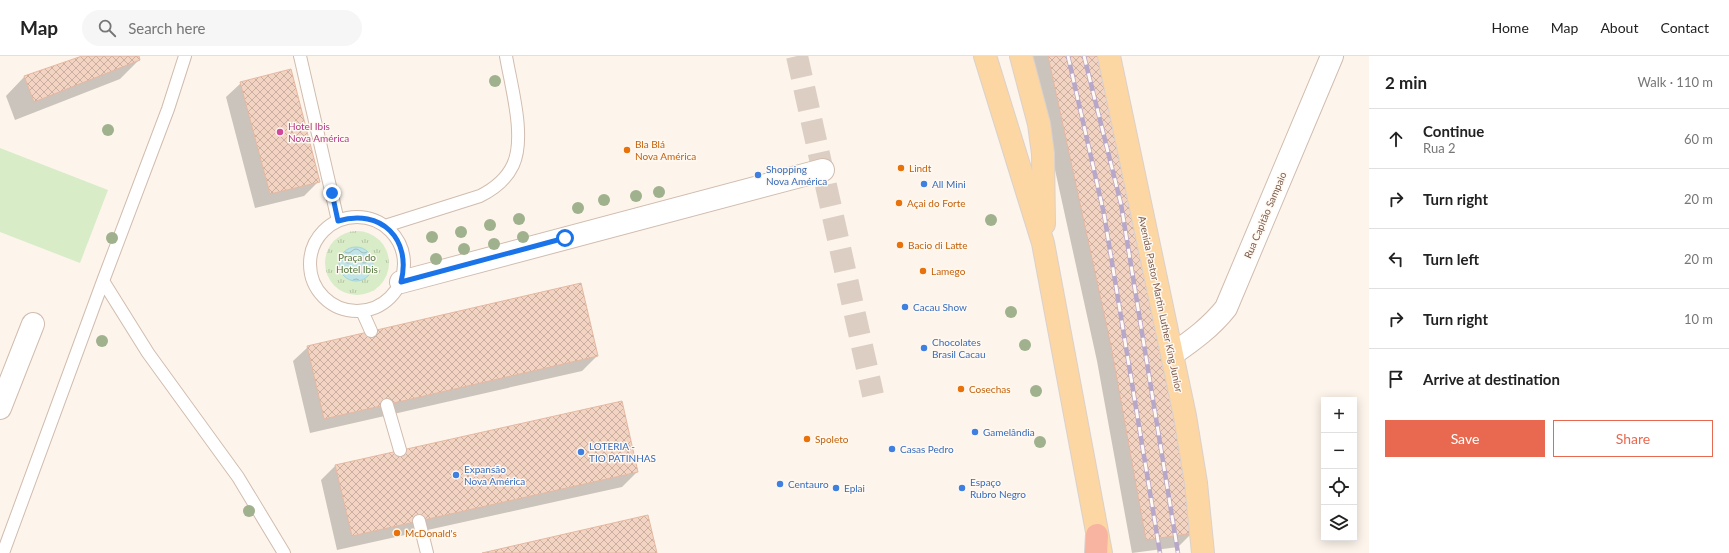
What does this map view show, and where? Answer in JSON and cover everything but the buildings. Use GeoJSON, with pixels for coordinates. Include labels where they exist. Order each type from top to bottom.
{"type":"FeatureCollection","features":[{"type":"Feature","properties":{"kind":"main road"},"geometry":{"type":"LineString","coordinates":[[985,56],[1043,243],[1098,547]]}},
{"type":"Feature","properties":{"kind":"main road"},"geometry":{"type":"LineString","coordinates":[[1021,56],[1039,124],[1043,154],[1043,243]]}},
{"type":"Feature","properties":{"kind":"main road","name":"Avenida Pastor Martin Luther King Junior"},"geometry":{"type":"LineString","coordinates":[[1109,56],[1173,354],[1196,483],[1202,553]]}},
{"type":"Feature","properties":{"kind":"street","name":"Rua Capitão Sampaio"},"geometry":{"type":"LineString","coordinates":[[1173,354],[1199,336],[1215,322],[1226,308],[1332,56]]}},
{"type":"Feature","properties":{"kind":"street"},"geometry":{"type":"LineString","coordinates":[[401,282],[823,170]]}},
{"type":"Feature","properties":{"kind":"street"},"geometry":{"type":"LineString","coordinates":[[0,408],[33,324]]}},
{"type":"Feature","properties":{"kind":"lane"},"geometry":{"type":"LineString","coordinates":[[3,553],[168,109],[185,56]]}},
{"type":"Feature","properties":{"kind":"lane"},"geometry":{"type":"LineString","coordinates":[[300,56],[338,221]]}},
{"type":"Feature","properties":{"kind":"lane"},"geometry":{"type":"LineString","coordinates":[[385,226],[480,196],[490,191],[505,177],[513,166],[517,154],[517,130],[506,56]]}},
{"type":"Feature","properties":{"kind":"lane"},"geometry":{"type":"LineString","coordinates":[[360,217],[369,218],[385,226],[393,233],[402,252],[404,262],[401,282],[393,294],[386,302],[362,311],[350,311],[330,303],[320,293],[312,276],[310,259],[313,247],[324,231],[338,221],[360,217]]}},
{"type":"Feature","properties":{"kind":"lane"},"geometry":{"type":"LineString","coordinates":[[103,281],[148,352],[238,477],[284,553]]}},
{"type":"Feature","properties":{"kind":"lane"},"geometry":{"type":"LineString","coordinates":[[362,311],[371,331]]}},
{"type":"Feature","properties":{"kind":"lane"},"geometry":{"type":"LineString","coordinates":[[387,405],[400,450]]}},
{"type":"Feature","properties":{"kind":"lane"},"geometry":{"type":"LineString","coordinates":[[419,521],[427,553]]}},
{"type":"Feature","properties":{"kind":"green space"},"geometry":{"type":"Polygon","coordinates":[[[0,148],[108,190],[80,263],[0,232],[0,148]]]}},
{"type":"Feature","properties":{"kind":"green space","name":"Praça do Hotel Ibis"},"geometry":{"type":"Polygon","coordinates":[[[357,231],[369,233],[380,240],[387,251],[389,263],[387,275],[380,286],[369,293],[357,295],[345,293],[334,286],[327,275],[325,263],[327,251],[334,240],[345,233],[357,231]]]}},
{"type":"Feature","properties":{"kind":"water"},"geometry":{"type":"Polygon","coordinates":[[[353,247],[359,247],[368,252],[372,258],[372,270],[368,276],[359,281],[353,281],[344,276],[339,267],[339,261],[344,252],[353,247]]]}},
{"type":"Feature","properties":{"kind":"tunnel"},"geometry":{"type":"LineString","coordinates":[[797,56],[873,395]]}},
{"type":"Feature","properties":{"kind":"railway"},"geometry":{"type":"LineString","coordinates":[[1068,56],[1104,214],[1160,553]]}},
{"type":"Feature","properties":{"kind":"railway"},"geometry":{"type":"LineString","coordinates":[[1084,56],[1121,204],[1178,553]]}},
{"type":"Feature","properties":{"kind":"place","name":"Hotel Ibis Nova América"},"geometry":{"type":"Point","coordinates":[280,132]}},
{"type":"Feature","properties":{"kind":"place","name":"Bla Blá Nova América"},"geometry":{"type":"Point","coordinates":[627,150]}},
{"type":"Feature","properties":{"kind":"place","name":"Lindt"},"geometry":{"type":"Point","coordinates":[901,168]}},
{"type":"Feature","properties":{"kind":"place","name":"Shopping Nova América"},"geometry":{"type":"Point","coordinates":[758,175]}},
{"type":"Feature","properties":{"kind":"place","name":"All Mini"},"geometry":{"type":"Point","coordinates":[924,184]}},
{"type":"Feature","properties":{"kind":"place","name":"Açai do Forte"},"geometry":{"type":"Point","coordinates":[899,203]}},
{"type":"Feature","properties":{"kind":"place","name":"Bacio di Latte"},"geometry":{"type":"Point","coordinates":[900,245]}},
{"type":"Feature","properties":{"kind":"place","name":"Lamego"},"geometry":{"type":"Point","coordinates":[923,271]}},
{"type":"Feature","properties":{"kind":"place","name":"Cacau Show"},"geometry":{"type":"Point","coordinates":[905,307]}},
{"type":"Feature","properties":{"kind":"place","name":"Chocolates Brasil Cacau"},"geometry":{"type":"Point","coordinates":[924,348]}},
{"type":"Feature","properties":{"kind":"place","name":"Cosechas"},"geometry":{"type":"Point","coordinates":[961,389]}},
{"type":"Feature","properties":{"kind":"place","name":"Gamelândia"},"geometry":{"type":"Point","coordinates":[975,432]}},
{"type":"Feature","properties":{"kind":"place","name":"Spoleto"},"geometry":{"type":"Point","coordinates":[807,439]}},
{"type":"Feature","properties":{"kind":"place","name":"Casas Pedro"},"geometry":{"type":"Point","coordinates":[892,449]}},
{"type":"Feature","properties":{"kind":"place","name":"LOTERIA - TIO PATINHAS"},"geometry":{"type":"Point","coordinates":[581,452]}},
{"type":"Feature","properties":{"kind":"place","name":"Expansão Nova América"},"geometry":{"type":"Point","coordinates":[456,475]}},
{"type":"Feature","properties":{"kind":"place","name":"Centauro"},"geometry":{"type":"Point","coordinates":[780,484]}},
{"type":"Feature","properties":{"kind":"place","name":"Eplai"},"geometry":{"type":"Point","coordinates":[836,488]}},
{"type":"Feature","properties":{"kind":"place","name":"Espaço Rubro Negro"},"geometry":{"type":"Point","coordinates":[962,488]}},
{"type":"Feature","properties":{"kind":"place","name":"McDonald's"},"geometry":{"type":"Point","coordinates":[397,533]}},
{"type":"Feature","properties":{"kind":"route"},"geometry":{"type":"LineString","coordinates":[[332,193],[338,221],[349,218],[369,218],[385,226],[393,233],[402,252],[404,262],[401,282],[565,238]]}}]}
